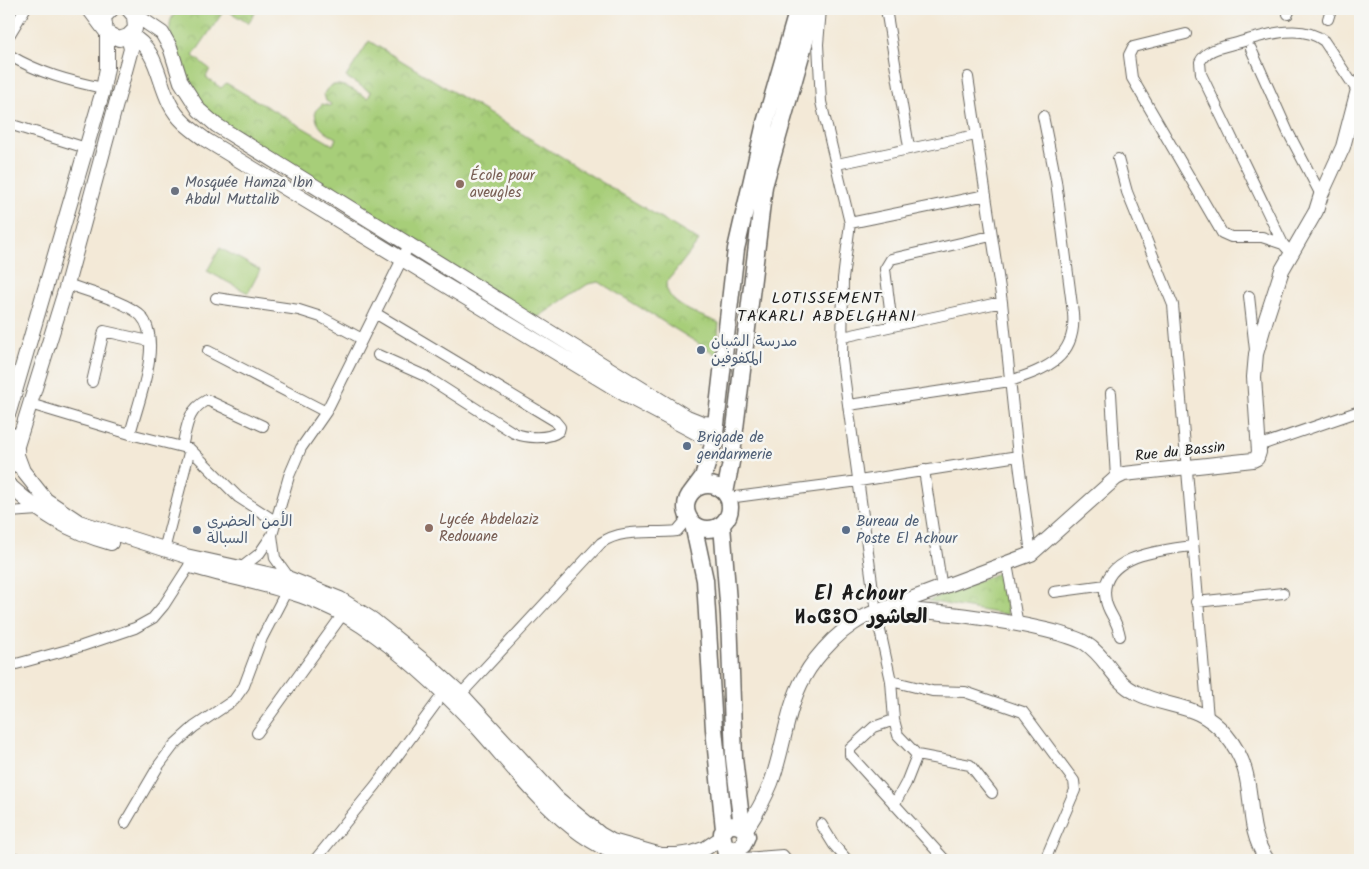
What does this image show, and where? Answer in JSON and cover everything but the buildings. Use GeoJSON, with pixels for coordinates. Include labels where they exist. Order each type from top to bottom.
{"type":"FeatureCollection","features":[{"type":"Feature","properties":{"kind":"main road"},"geometry":{"type":"LineString","coordinates":[[724,843],[704,580],[691,521],[686,510],[687,501],[691,493],[703,477],[714,442],[736,249],[765,124],[798,9]]}},
{"type":"Feature","properties":{"kind":"main road"},"geometry":{"type":"LineString","coordinates":[[744,845],[734,758],[729,614],[722,524],[729,509],[726,496],[764,186],[814,9]]}},
{"type":"Feature","properties":{"kind":"main road"},"geometry":{"type":"LineString","coordinates":[[691,493],[707,486],[726,496]]}},
{"type":"Feature","properties":{"kind":"main road"},"geometry":{"type":"LineString","coordinates":[[691,521],[706,529],[722,524]]}},
{"type":"Feature","properties":{"kind":"main road"},"geometry":{"type":"LineString","coordinates":[[724,843],[733,824],[744,845]]}},
{"type":"Feature","properties":{"kind":"main road"},"geometry":{"type":"LineString","coordinates":[[724,843],[735,850],[744,845]]}},
{"type":"Feature","properties":{"kind":"street"},"geometry":{"type":"LineString","coordinates":[[10,34],[26,9]]}},
{"type":"Feature","properties":{"kind":"street"},"geometry":{"type":"LineString","coordinates":[[89,9],[106,33],[115,39],[129,36],[140,40],[152,54],[170,104],[185,125],[206,140],[631,398],[714,442]]}},
{"type":"Feature","properties":{"kind":"street"},"geometry":{"type":"LineString","coordinates":[[9,412],[103,88],[107,68],[106,33],[103,26],[104,17],[112,9]]}},
{"type":"Feature","properties":{"kind":"street"},"geometry":{"type":"LineString","coordinates":[[821,9],[818,44],[821,102],[850,224],[843,279],[842,360],[876,612],[891,681],[894,720],[898,735],[916,755],[970,765],[992,793]]}},
{"type":"Feature","properties":{"kind":"street"},"geometry":{"type":"LineString","coordinates":[[886,9],[909,147]]}},
{"type":"Feature","properties":{"kind":"street"},"geometry":{"type":"LineString","coordinates":[[129,10],[162,33],[170,46],[181,82],[199,110],[216,125],[410,243],[687,417],[702,423],[717,424]]}},
{"type":"Feature","properties":{"kind":"street"},"geometry":{"type":"LineString","coordinates":[[9,468],[17,451],[67,284],[131,50],[129,36],[134,29],[135,21],[129,10]]}},
{"type":"Feature","properties":{"kind":"street"},"geometry":{"type":"LineString","coordinates":[[1287,249],[1199,68],[1202,57],[1206,52],[1258,36],[1296,32],[1317,35],[1324,41],[1359,87],[1342,147],[1321,194],[1316,211],[1287,249],[1256,354],[1254,377],[1258,446],[1360,411]]}},
{"type":"Feature","properties":{"kind":"street"},"geometry":{"type":"LineString","coordinates":[[1186,34],[1133,47],[1129,55],[1132,78],[1222,233],[1231,237],[1262,237],[1287,249]]}},
{"type":"Feature","properties":{"kind":"street"},"geometry":{"type":"LineString","coordinates":[[1251,50],[1288,132],[1321,194]]}},
{"type":"Feature","properties":{"kind":"street"},"geometry":{"type":"LineString","coordinates":[[9,55],[44,73],[67,81],[103,88]]}},
{"type":"Feature","properties":{"kind":"street"},"geometry":{"type":"LineString","coordinates":[[968,77],[1002,302],[1018,456],[1031,554]]}},
{"type":"Feature","properties":{"kind":"street"},"geometry":{"type":"LineString","coordinates":[[849,405],[1010,381],[1033,374],[1055,361],[1068,346],[1074,331],[1056,181],[1043,116]]}},
{"type":"Feature","properties":{"kind":"street"},"geometry":{"type":"LineString","coordinates":[[9,124],[86,148]]}},
{"type":"Feature","properties":{"kind":"street"},"geometry":{"type":"LineString","coordinates":[[837,164],[909,147],[976,135]]}},
{"type":"Feature","properties":{"kind":"street"},"geometry":{"type":"LineString","coordinates":[[1118,159],[1127,192],[1173,305],[1196,602],[1208,718]]}},
{"type":"Feature","properties":{"kind":"street"},"geometry":{"type":"LineString","coordinates":[[850,224],[986,195]]}},
{"type":"Feature","properties":{"kind":"street"},"geometry":{"type":"LineString","coordinates":[[892,325],[886,269],[891,259],[991,236]]}},
{"type":"Feature","properties":{"kind":"street"},"geometry":{"type":"LineString","coordinates":[[288,584],[275,558],[272,535],[289,476],[301,448],[326,412],[410,243]]}},
{"type":"Feature","properties":{"kind":"street"},"geometry":{"type":"LineString","coordinates":[[67,284],[112,299],[140,315],[148,327],[150,356],[130,434]]}},
{"type":"Feature","properties":{"kind":"street"},"geometry":{"type":"LineString","coordinates":[[1248,296],[1256,354]]}},
{"type":"Feature","properties":{"kind":"street"},"geometry":{"type":"LineString","coordinates":[[216,298],[299,310],[321,317],[362,339]]}},
{"type":"Feature","properties":{"kind":"street"},"geometry":{"type":"LineString","coordinates":[[843,337],[1002,302]]}},
{"type":"Feature","properties":{"kind":"street"},"geometry":{"type":"LineString","coordinates":[[374,313],[556,421],[560,427],[559,431],[549,436],[521,436],[440,385],[378,354]]}},
{"type":"Feature","properties":{"kind":"street"},"geometry":{"type":"LineString","coordinates":[[92,382],[104,331],[149,341]]}},
{"type":"Feature","properties":{"kind":"street"},"geometry":{"type":"LineString","coordinates":[[208,350],[326,412]]}},
{"type":"Feature","properties":{"kind":"street"},"geometry":{"type":"LineString","coordinates":[[1111,393],[1116,478]]}},
{"type":"Feature","properties":{"kind":"street"},"geometry":{"type":"LineString","coordinates":[[164,550],[186,448],[190,417],[195,406],[207,400],[263,426]]}},
{"type":"Feature","properties":{"kind":"street"},"geometry":{"type":"LineString","coordinates":[[30,404],[130,434],[186,448],[238,497],[275,521]]}},
{"type":"Feature","properties":{"kind":"street"},"geometry":{"type":"LineString","coordinates":[[9,433],[23,471],[34,486],[61,512],[100,530],[164,550],[241,568],[288,584],[340,598],[373,620],[461,694],[557,798],[600,834],[612,841],[661,855],[692,853],[724,843]]}},
{"type":"Feature","properties":{"kind":"street","name":"Rue du Bassin"},"geometry":{"type":"LineString","coordinates":[[744,845],[771,782],[790,713],[803,678],[834,639],[857,622],[876,612],[942,589],[1031,554],[1116,478],[1134,472],[1253,460],[1258,456],[1258,446]]}},
{"type":"Feature","properties":{"kind":"street"},"geometry":{"type":"LineString","coordinates":[[726,496],[859,481],[1018,456]]}},
{"type":"Feature","properties":{"kind":"street"},"geometry":{"type":"LineString","coordinates":[[924,470],[942,589]]}},
{"type":"Feature","properties":{"kind":"street"},"geometry":{"type":"LineString","coordinates":[[9,484],[53,521],[85,536],[189,566],[288,584],[305,596],[343,614],[396,652],[443,694],[567,823],[604,849],[637,860]]}},
{"type":"Feature","properties":{"kind":"street"},"geometry":{"type":"LineString","coordinates":[[9,512],[38,510]]}},
{"type":"Feature","properties":{"kind":"street"},"geometry":{"type":"LineString","coordinates":[[461,694],[600,543],[611,537],[633,533],[677,531],[691,521]]}},
{"type":"Feature","properties":{"kind":"street"},"geometry":{"type":"LineString","coordinates":[[241,568],[259,554],[272,535]]}},
{"type":"Feature","properties":{"kind":"street"},"geometry":{"type":"LineString","coordinates":[[1120,636],[1118,623],[1106,601],[1106,585],[1119,566],[1131,558],[1144,553],[1192,546]]}},
{"type":"Feature","properties":{"kind":"street"},"geometry":{"type":"LineString","coordinates":[[1007,564],[1018,625]]}},
{"type":"Feature","properties":{"kind":"street"},"geometry":{"type":"LineString","coordinates":[[9,666],[82,646],[135,628],[153,618],[164,605],[189,566]]}},
{"type":"Feature","properties":{"kind":"street"},"geometry":{"type":"LineString","coordinates":[[125,822],[159,765],[174,745],[207,717],[234,700],[244,686],[262,638],[288,584]]}},
{"type":"Feature","properties":{"kind":"street"},"geometry":{"type":"LineString","coordinates":[[1054,592],[1106,585]]}},
{"type":"Feature","properties":{"kind":"street"},"geometry":{"type":"LineString","coordinates":[[1196,602],[1283,593]]}},
{"type":"Feature","properties":{"kind":"street"},"geometry":{"type":"LineString","coordinates":[[876,612],[936,612],[1018,625],[1084,642],[1097,651],[1120,681],[1128,688],[1148,698],[1183,706],[1208,718],[1227,736],[1243,761],[1250,789],[1253,830],[1267,860]]}},
{"type":"Feature","properties":{"kind":"street"},"geometry":{"type":"LineString","coordinates":[[257,733],[343,614]]}},
{"type":"Feature","properties":{"kind":"street"},"geometry":{"type":"LineString","coordinates":[[891,681],[932,691],[965,692],[1023,712],[1074,781],[1076,790],[1045,860]]}},
{"type":"Feature","properties":{"kind":"street"},"geometry":{"type":"LineString","coordinates":[[315,860],[376,785],[443,694]]}},
{"type":"Feature","properties":{"kind":"street"},"geometry":{"type":"LineString","coordinates":[[894,720],[874,727],[850,749],[850,753],[894,805],[945,860]]}},
{"type":"Feature","properties":{"kind":"street"},"geometry":{"type":"LineString","coordinates":[[894,805],[906,783],[916,755]]}},
{"type":"Feature","properties":{"kind":"street"},"geometry":{"type":"LineString","coordinates":[[821,824],[834,845],[847,860]]}},
{"type":"Feature","properties":{"kind":"street"},"geometry":{"type":"LineString","coordinates":[[744,845],[783,855],[787,860]]}},
{"type":"Feature","properties":{"kind":"street"},"geometry":{"type":"LineString","coordinates":[[9,858],[30,860]]}},
{"type":"Feature","properties":{"kind":"green space","name":"École pour aveugles"},"geometry":{"type":"Polygon","coordinates":[[[180,9],[225,9],[193,56],[210,69],[206,77],[221,88],[226,83],[333,145],[336,138],[321,128],[315,111],[322,104],[330,106],[331,104],[326,101],[324,94],[333,85],[344,86],[368,98],[371,92],[346,77],[369,41],[699,241],[666,283],[672,298],[678,304],[719,323],[717,355],[599,282],[588,284],[535,319],[224,126],[195,97],[181,69],[170,32],[170,22],[180,9]]]}},
{"type":"Feature","properties":{"kind":"green space"},"geometry":{"type":"Polygon","coordinates":[[[225,9],[258,9],[248,23],[225,9]]]}},
{"type":"Feature","properties":{"kind":"green space"},"geometry":{"type":"Polygon","coordinates":[[[220,248],[260,270],[248,293],[207,271],[220,248]]]}},
{"type":"Feature","properties":{"kind":"green space"},"geometry":{"type":"Polygon","coordinates":[[[998,573],[1004,578],[1008,615],[928,601],[998,573]]]}},
{"type":"Feature","properties":{"kind":"place","name":"École pour aveugles"},"geometry":{"type":"Point","coordinates":[460,184]}},
{"type":"Feature","properties":{"kind":"place","name":"Mosquée Hamza Ibn Abdul Muttalib"},"geometry":{"type":"Point","coordinates":[175,191]}},
{"type":"Feature","properties":{"kind":"place","name":"مدرسة الشبان المكفوفين"},"geometry":{"type":"Point","coordinates":[701,350]}},
{"type":"Feature","properties":{"kind":"place","name":"Brigade de gendarmerie"},"geometry":{"type":"Point","coordinates":[687,446]}},
{"type":"Feature","properties":{"kind":"place","name":"Lycée Abdelaziz Redouane"},"geometry":{"type":"Point","coordinates":[429,528]}},
{"type":"Feature","properties":{"kind":"place","name":"الأمن الحضري السبالة"},"geometry":{"type":"Point","coordinates":[197,530]}},
{"type":"Feature","properties":{"kind":"place","name":"Bureau de Poste El Achour"},"geometry":{"type":"Point","coordinates":[846,530]}},
{"type":"Feature","properties":{"kind":"district","name":"LOTISSEMENT TAKARLI ABDELGHANI"},"geometry":{"type":"Point","coordinates":[827,306]}},
{"type":"Feature","properties":{"kind":"district","name":"El Achour ⵍⴰⵛⵓⵔ العاشور"},"geometry":{"type":"Point","coordinates":[861,604]}}]}
